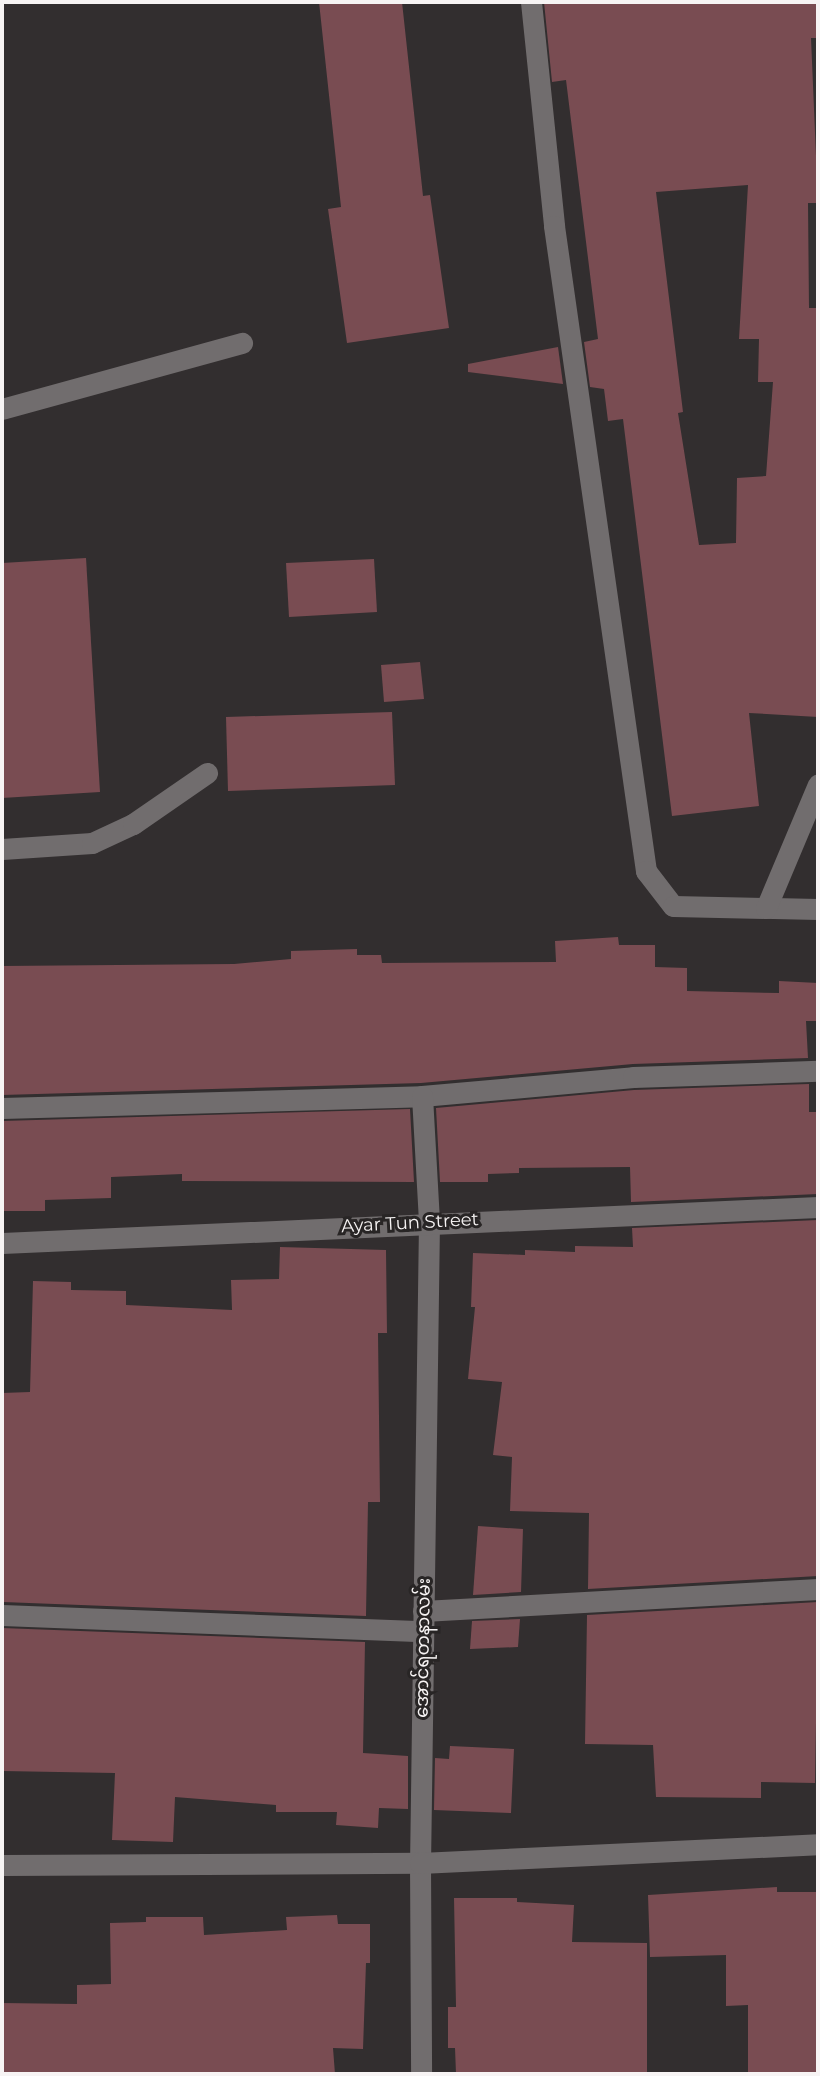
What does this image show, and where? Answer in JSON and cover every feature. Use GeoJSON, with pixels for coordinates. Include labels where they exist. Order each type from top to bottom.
{"type":"FeatureCollection","features":[{"type":"Feature","properties":{"kind":"street"},"geometry":{"type":"LineString","coordinates":[[531,2],[554,226],[646,871],[673,906],[818,909]]}},
{"type":"Feature","properties":{"kind":"street"},"geometry":{"type":"LineString","coordinates":[[2,409],[242,343]]}},
{"type":"Feature","properties":{"kind":"street"},"geometry":{"type":"LineString","coordinates":[[2,849],[92,843],[133,824],[207,773]]}},
{"type":"Feature","properties":{"kind":"street"},"geometry":{"type":"LineString","coordinates":[[766,908],[818,784]]}},
{"type":"Feature","properties":{"kind":"street"},"geometry":{"type":"LineString","coordinates":[[2,1108],[422,1096],[633,1077],[818,1072]]}},
{"type":"Feature","properties":{"kind":"street","name":"အောင်ရတနာလမ်း"},"geometry":{"type":"LineString","coordinates":[[421,2074],[420,1863],[429,1222],[422,1096]]}},
{"type":"Feature","properties":{"kind":"street","name":"Ayar Tun Street"},"geometry":{"type":"LineString","coordinates":[[2,1243],[429,1222],[818,1207]]}},
{"type":"Feature","properties":{"kind":"street"},"geometry":{"type":"LineString","coordinates":[[2,1615],[423,1621],[818,1590]]}},
{"type":"Feature","properties":{"kind":"street"},"geometry":{"type":"LineString","coordinates":[[2,1865],[420,1863],[818,1844]]}},
{"type":"Feature","properties":{"kind":"building"},"geometry":{"type":"Polygon","coordinates":[[[319,2],[402,2],[423,196],[430,195],[449,328],[347,343],[328,209],[341,207],[319,2]]]}},
{"type":"Feature","properties":{"kind":"building"},"geometry":{"type":"Polygon","coordinates":[[[544,2],[818,2],[818,38],[811,38],[818,203],[808,203],[809,308],[818,308],[818,717],[749,713],[759,806],[672,816],[623,419],[608,421],[604,389],[590,387],[584,342],[598,339],[566,80],[552,82],[544,2]],[[748,185],[656,192],[683,412],[678,413],[699,545],[736,543],[737,478],[766,476],[773,382],[758,382],[759,339],[739,339],[748,185]]]}},
{"type":"Feature","properties":{"kind":"building"},"geometry":{"type":"Polygon","coordinates":[[[558,347],[563,384],[468,372],[468,364],[558,347]]]}},
{"type":"Feature","properties":{"kind":"building"},"geometry":{"type":"Polygon","coordinates":[[[86,558],[100,792],[2,798],[2,563],[86,558]]]}},
{"type":"Feature","properties":{"kind":"building"},"geometry":{"type":"Polygon","coordinates":[[[374,559],[377,612],[289,617],[286,563],[374,559]]]}},
{"type":"Feature","properties":{"kind":"building"},"geometry":{"type":"Polygon","coordinates":[[[420,662],[424,699],[384,702],[381,665],[420,662]]]}},
{"type":"Feature","properties":{"kind":"building"},"geometry":{"type":"Polygon","coordinates":[[[392,712],[395,785],[228,791],[226,717],[392,712]]]}},
{"type":"Feature","properties":{"kind":"building"},"geometry":{"type":"Polygon","coordinates":[[[618,937],[619,945],[655,945],[655,967],[687,968],[687,991],[779,993],[779,981],[818,983],[818,1021],[806,1021],[808,1058],[633,1064],[421,1083],[2,1095],[2,966],[234,964],[291,959],[291,951],[357,949],[357,955],[381,955],[382,963],[556,962],[555,941],[618,937]]]}},
{"type":"Feature","properties":{"kind":"building"},"geometry":{"type":"Polygon","coordinates":[[[809,1084],[809,1112],[818,1112],[818,1194],[631,1202],[630,1167],[519,1168],[519,1173],[488,1174],[488,1182],[440,1182],[436,1108],[634,1090],[809,1084]]]}},
{"type":"Feature","properties":{"kind":"building"},"geometry":{"type":"Polygon","coordinates":[[[410,1109],[414,1182],[182,1181],[182,1174],[111,1177],[111,1198],[45,1200],[45,1211],[2,1211],[2,1121],[410,1109]]]}},
{"type":"Feature","properties":{"kind":"building"},"geometry":{"type":"Polygon","coordinates":[[[818,1220],[818,1576],[588,1589],[589,1513],[510,1511],[512,1457],[493,1455],[502,1382],[468,1379],[475,1307],[471,1307],[473,1253],[525,1255],[525,1250],[575,1252],[575,1246],[633,1247],[632,1228],[818,1220]]]}},
{"type":"Feature","properties":{"kind":"building"},"geometry":{"type":"Polygon","coordinates":[[[280,1247],[386,1250],[387,1333],[378,1333],[380,1502],[368,1502],[366,1616],[3,1602],[2,1393],[30,1392],[33,1281],[71,1282],[71,1290],[126,1291],[126,1305],[232,1310],[231,1280],[279,1279],[280,1247]]]}},
{"type":"Feature","properties":{"kind":"building"},"geometry":{"type":"Polygon","coordinates":[[[478,1526],[523,1529],[521,1592],[473,1595],[478,1526]]]}},
{"type":"Feature","properties":{"kind":"building"},"geometry":{"type":"Polygon","coordinates":[[[818,1602],[815,1783],[761,1782],[761,1798],[656,1797],[653,1745],[585,1744],[587,1615],[818,1602]]]}},
{"type":"Feature","properties":{"kind":"building"},"geometry":{"type":"Polygon","coordinates":[[[520,1619],[518,1647],[470,1649],[472,1621],[520,1619]]]}},
{"type":"Feature","properties":{"kind":"building"},"geometry":{"type":"Polygon","coordinates":[[[2,1628],[365,1642],[363,1753],[408,1756],[408,1809],[379,1808],[378,1828],[336,1825],[337,1812],[276,1812],[276,1805],[175,1797],[173,1842],[112,1840],[115,1773],[2,1771],[2,1628]]]}},
{"type":"Feature","properties":{"kind":"building"},"geometry":{"type":"Polygon","coordinates":[[[450,1746],[514,1749],[511,1813],[434,1810],[435,1758],[449,1759],[450,1746]]]}},
{"type":"Feature","properties":{"kind":"building"},"geometry":{"type":"Polygon","coordinates":[[[777,1887],[777,1892],[818,1892],[818,2074],[748,2074],[748,2005],[726,2006],[726,1955],[650,1957],[648,1895],[777,1887]]]}},
{"type":"Feature","properties":{"kind":"building"},"geometry":{"type":"Polygon","coordinates":[[[454,1898],[517,1898],[517,1902],[574,1905],[572,1942],[647,1943],[647,2074],[456,2074],[455,2048],[448,2048],[448,2007],[456,2007],[454,1898]]]}},
{"type":"Feature","properties":{"kind":"building"},"geometry":{"type":"Polygon","coordinates":[[[337,1915],[338,1924],[370,1924],[370,1963],[366,1963],[363,2049],[333,2048],[335,2074],[2,2074],[2,2003],[77,2004],[77,1985],[111,1984],[110,1923],[146,1922],[146,1917],[203,1917],[204,1935],[287,1930],[286,1917],[337,1915]]]}}]}
